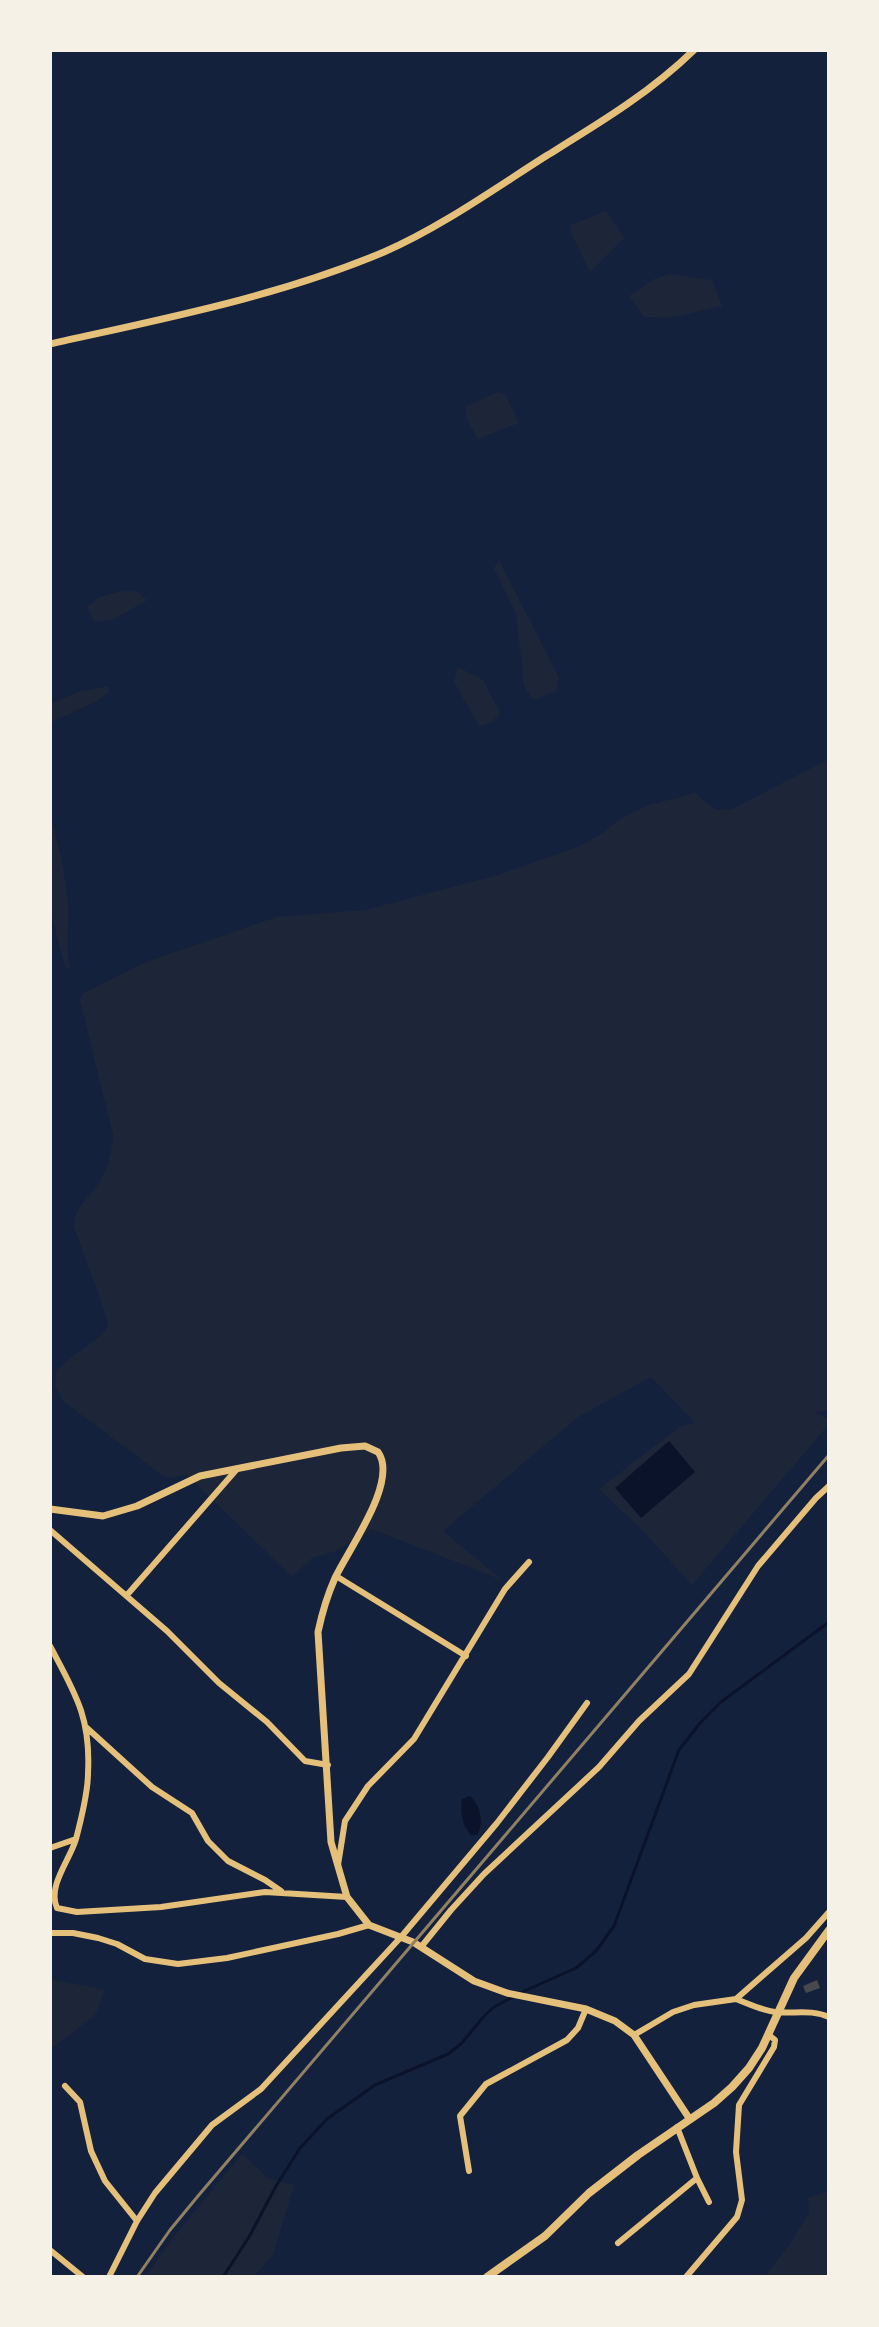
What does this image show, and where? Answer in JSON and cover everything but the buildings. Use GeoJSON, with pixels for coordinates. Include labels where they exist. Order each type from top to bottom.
{"type":"FeatureCollection","features":[{"type":"Feature","properties":{"kind":"main road"},"geometry":{"type":"LineString","coordinates":[[487,2277],[545,2236],[589,2193],[732,2087],[749,2068],[769,2035],[794,1978],[829,1930]]}},
{"type":"Feature","properties":{"kind":"street"},"geometry":{"type":"LineString","coordinates":[[50,344],[226,304],[345,267],[387,250],[447,218],[595,125],[653,87],[694,50]]}},
{"type":"Feature","properties":{"kind":"street"},"geometry":{"type":"LineString","coordinates":[[50,1509],[103,1516],[137,1506],[200,1476],[341,1448],[365,1446],[378,1452],[384,1467],[381,1488],[336,1576],[318,1632],[331,1842],[347,1897],[369,1925],[421,1947],[474,1981],[507,1993],[586,2009],[615,2021],[634,2035],[689,2118]]}},
{"type":"Feature","properties":{"kind":"street"},"geometry":{"type":"LineString","coordinates":[[127,1595],[237,1469]]}},
{"type":"Feature","properties":{"kind":"street"},"geometry":{"type":"LineString","coordinates":[[421,1947],[490,1868],[589,1777],[639,1721],[689,1674],[758,1566],[829,1486]]}},
{"type":"Feature","properties":{"kind":"street"},"geometry":{"type":"LineString","coordinates":[[50,1530],[127,1595],[219,1683],[267,1722],[305,1761],[328,1765]]}},
{"type":"Feature","properties":{"kind":"street"},"geometry":{"type":"LineString","coordinates":[[338,1865],[345,1821],[368,1786],[414,1739],[505,1589],[529,1562]]}},
{"type":"Feature","properties":{"kind":"street"},"geometry":{"type":"LineString","coordinates":[[336,1576],[466,1656]]}},
{"type":"Feature","properties":{"kind":"street"},"geometry":{"type":"LineString","coordinates":[[50,1646],[80,1703],[87,1728],[88,1775],[76,1839],[55,1888],[57,1908],[77,1912],[147,1908],[265,1892],[347,1897]]}},
{"type":"Feature","properties":{"kind":"street"},"geometry":{"type":"LineString","coordinates":[[109,2277],[155,2193],[212,2125],[261,2089],[401,1937],[497,1823],[587,1703]]}},
{"type":"Feature","properties":{"kind":"street"},"geometry":{"type":"LineString","coordinates":[[87,1728],[152,1787],[192,1813],[208,1841],[228,1861],[283,1893]]}},
{"type":"Feature","properties":{"kind":"street"},"geometry":{"type":"LineString","coordinates":[[50,1848],[76,1839]]}},
{"type":"Feature","properties":{"kind":"street"},"geometry":{"type":"LineString","coordinates":[[736,1999],[806,1938],[829,1912]]}},
{"type":"Feature","properties":{"kind":"street"},"geometry":{"type":"LineString","coordinates":[[50,1933],[98,1938],[145,1959],[178,1964],[227,1958],[369,1925]]}},
{"type":"Feature","properties":{"kind":"street"},"geometry":{"type":"LineString","coordinates":[[634,2035],[673,2012],[694,2005],[736,1999],[761,2009],[799,2011],[829,2017]]}},
{"type":"Feature","properties":{"kind":"street"},"geometry":{"type":"LineString","coordinates":[[469,2171],[460,2116],[466,2107],[486,2084],[567,2040],[578,2028],[586,2009]]}},
{"type":"Feature","properties":{"kind":"street"},"geometry":{"type":"LineString","coordinates":[[686,2277],[737,2217],[742,2190],[736,2169],[739,2105],[774,2047],[775,2040],[769,2035]]}},
{"type":"Feature","properties":{"kind":"street"},"geometry":{"type":"LineString","coordinates":[[65,2086],[80,2102],[91,2151],[105,2181],[137,2221]]}},
{"type":"Feature","properties":{"kind":"street"},"geometry":{"type":"LineString","coordinates":[[677,2127],[709,2202]]}},
{"type":"Feature","properties":{"kind":"street"},"geometry":{"type":"LineString","coordinates":[[618,2243],[697,2178]]}},
{"type":"Feature","properties":{"kind":"street"},"geometry":{"type":"LineString","coordinates":[[50,2250],[83,2277]]}},
{"type":"Feature","properties":{"kind":"shaded area"},"geometry":{"type":"Polygon","coordinates":[[[606,211],[624,238],[590,272],[571,233],[571,225],[606,211]]]}},
{"type":"Feature","properties":{"kind":"shaded area"},"geometry":{"type":"Polygon","coordinates":[[[670,274],[712,280],[722,306],[669,318],[644,317],[629,296],[654,279],[670,274]]]}},
{"type":"Feature","properties":{"kind":"shaded area"},"geometry":{"type":"Polygon","coordinates":[[[498,392],[505,394],[519,423],[478,439],[465,416],[466,406],[498,392]]]}},
{"type":"Feature","properties":{"kind":"shaded area"},"geometry":{"type":"Polygon","coordinates":[[[499,560],[559,678],[557,691],[534,700],[524,686],[516,614],[494,568],[499,560]]]}},
{"type":"Feature","properties":{"kind":"shaded area"},"geometry":{"type":"Polygon","coordinates":[[[124,590],[137,592],[147,600],[115,619],[94,622],[87,607],[100,597],[124,590]]]}},
{"type":"Feature","properties":{"kind":"shaded area"},"geometry":{"type":"Polygon","coordinates":[[[458,667],[483,680],[500,713],[491,723],[479,726],[454,682],[458,667]]]}},
{"type":"Feature","properties":{"kind":"shaded area"},"geometry":{"type":"Polygon","coordinates":[[[109,686],[108,693],[97,701],[50,723],[50,704],[78,692],[109,686]]]}},
{"type":"Feature","properties":{"kind":"shaded area"},"geometry":{"type":"Polygon","coordinates":[[[829,759],[829,1410],[811,1413],[829,1419],[829,1424],[692,1585],[599,1489],[679,1427],[695,1423],[651,1377],[578,1417],[443,1531],[502,1580],[372,1529],[336,1551],[312,1558],[292,1577],[187,1475],[166,1478],[64,1402],[55,1387],[56,1371],[97,1339],[108,1326],[74,1227],[78,1210],[106,1169],[113,1134],[80,1000],[82,994],[148,961],[277,917],[365,910],[498,875],[580,846],[621,818],[649,805],[695,793],[716,810],[732,809],[829,759]]]}},
{"type":"Feature","properties":{"kind":"shaded area"},"geometry":{"type":"Polygon","coordinates":[[[50,814],[67,893],[70,968],[65,967],[50,910],[50,814]]]}},
{"type":"Feature","properties":{"kind":"shaded area"},"geometry":{"type":"Polygon","coordinates":[[[669,1441],[695,1472],[641,1518],[615,1488],[669,1441]]]}},
{"type":"Feature","properties":{"kind":"shaded area"},"geometry":{"type":"Polygon","coordinates":[[[470,1796],[480,1814],[481,1825],[477,1835],[471,1835],[462,1818],[462,1799],[470,1796]]]}},
{"type":"Feature","properties":{"kind":"shaded area"},"geometry":{"type":"Polygon","coordinates":[[[50,1979],[105,1990],[95,2015],[50,2050],[50,1979]]]}},
{"type":"Feature","properties":{"kind":"shaded area"},"geometry":{"type":"Polygon","coordinates":[[[242,2154],[268,2178],[294,2185],[273,2255],[253,2277],[145,2277],[176,2234],[242,2154]]]}},
{"type":"Feature","properties":{"kind":"shaded area"},"geometry":{"type":"Polygon","coordinates":[[[829,2190],[829,2277],[764,2277],[809,2213],[808,2198],[829,2190]]]}},
{"type":"Feature","properties":{"kind":"waterway"},"geometry":{"type":"LineString","coordinates":[[520,1993],[576,1968],[596,1951],[614,1926],[679,1750],[701,1722],[721,1702],[829,1622]]}},
{"type":"Feature","properties":{"kind":"waterway"},"geometry":{"type":"LineString","coordinates":[[223,2277],[300,2148],[327,2119],[375,2085],[448,2054],[494,2007],[513,1997]]}},
{"type":"Feature","properties":{"kind":"railway"},"geometry":{"type":"LineString","coordinates":[[137,2277],[198,2196],[829,1455]]}}]}
